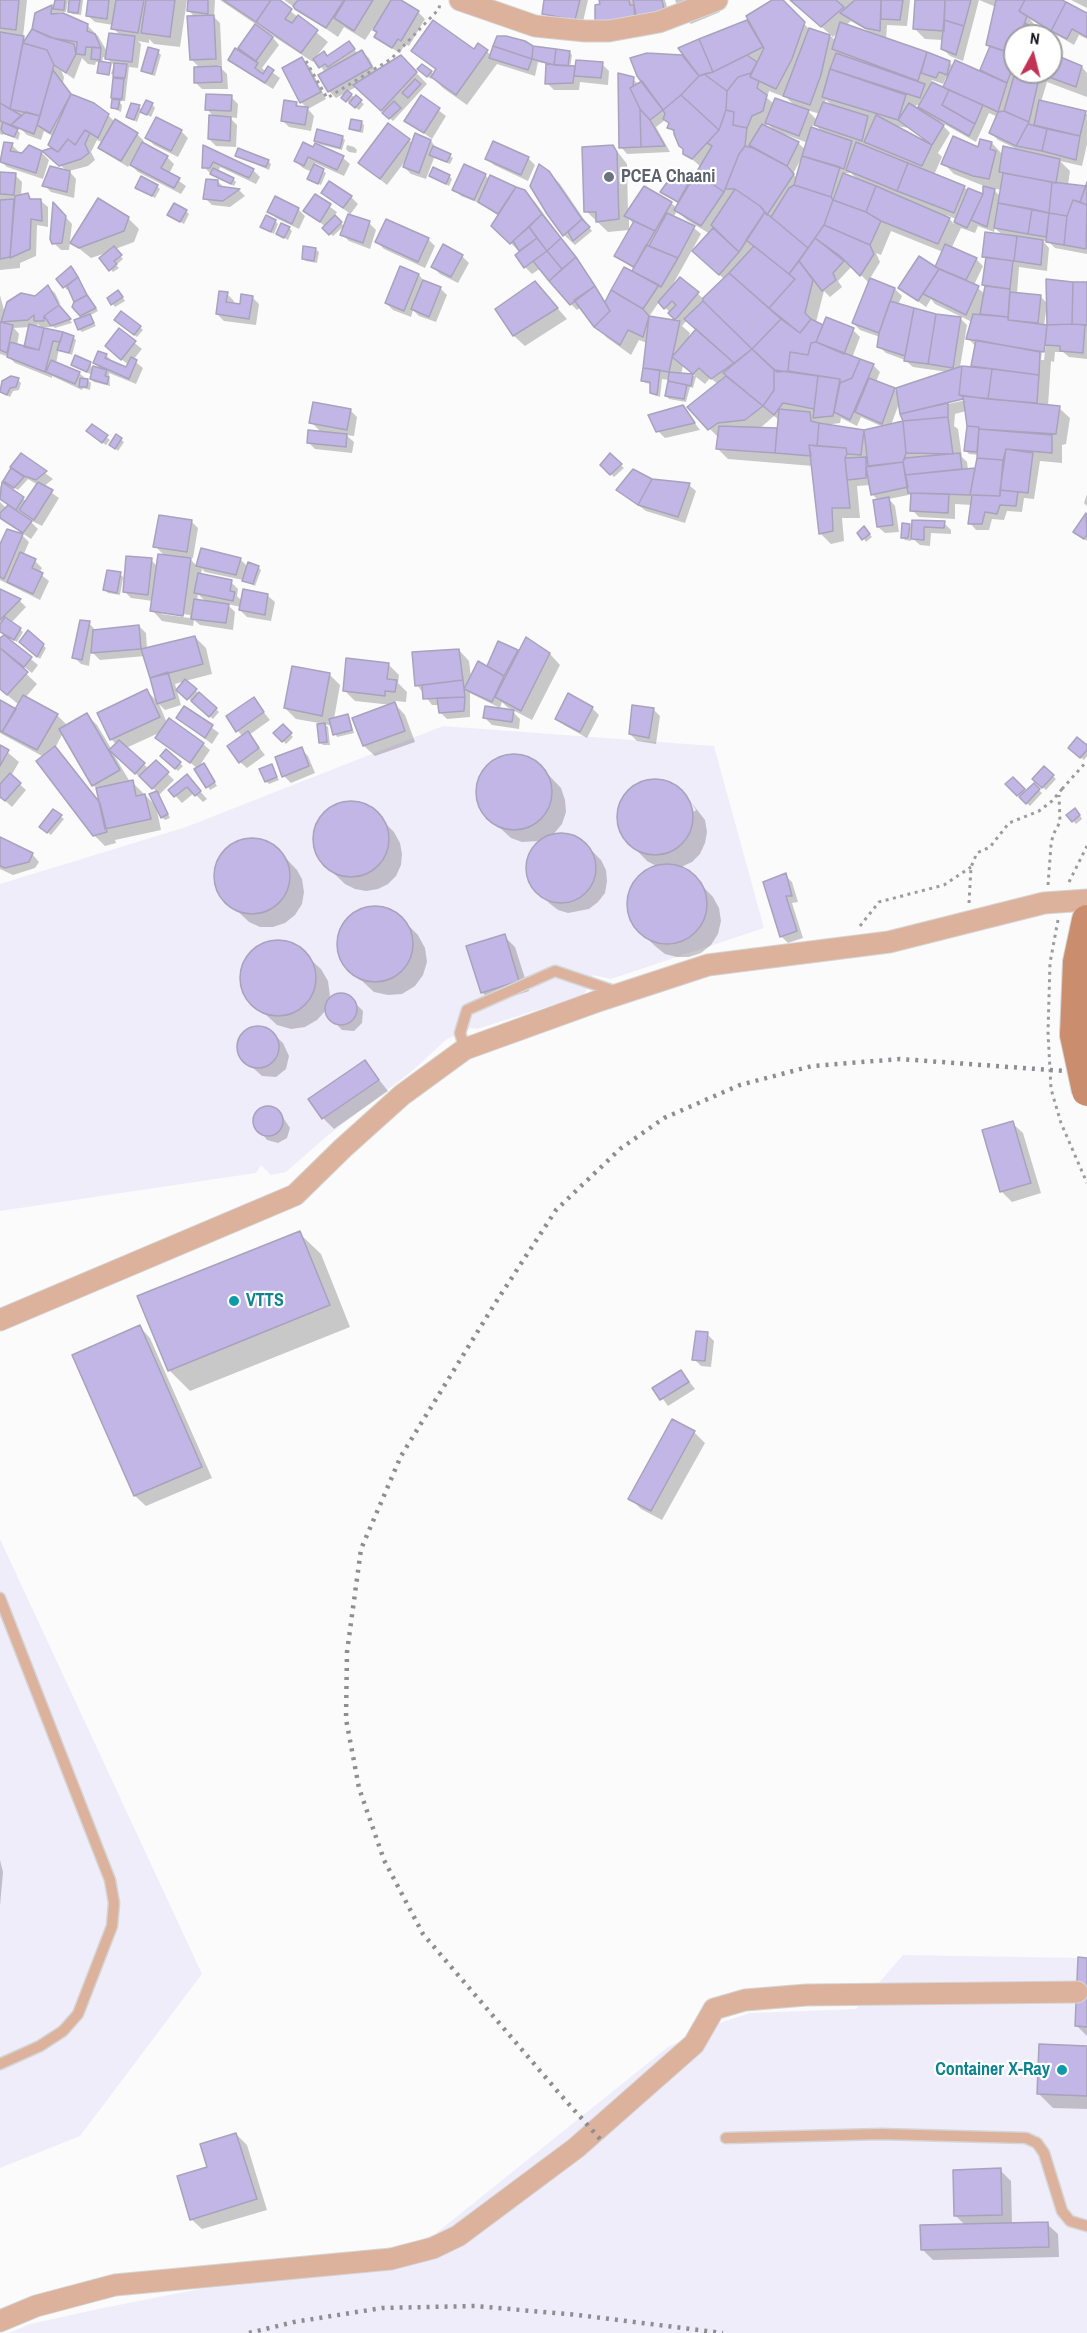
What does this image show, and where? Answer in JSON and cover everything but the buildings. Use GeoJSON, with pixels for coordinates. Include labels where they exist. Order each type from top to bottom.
{"type":"FeatureCollection","features":[{"type":"Feature","properties":{"kind":"main road"},"geometry":{"type":"LineString","coordinates":[[1087,920],[1078,962],[1075,1035],[1087,1091]]}},
{"type":"Feature","properties":{"kind":"street"},"geometry":{"type":"LineString","coordinates":[[459,0],[535,26],[585,31],[609,30],[658,22],[717,0]]}},
{"type":"Feature","properties":{"kind":"street"},"geometry":{"type":"LineString","coordinates":[[0,1320],[295,1196],[342,1148],[402,1095],[465,1049],[620,993],[708,965],[889,942],[1044,903],[1087,900]]}},
{"type":"Feature","properties":{"kind":"street"},"geometry":{"type":"LineString","coordinates":[[0,2321],[36,2306],[115,2285],[391,2259],[433,2248],[458,2235],[576,2148],[694,2044],[714,2009],[745,2000],[806,1995],[1077,1992]]}},
{"type":"Feature","properties":{"kind":"lane"},"geometry":{"type":"LineString","coordinates":[[465,1049],[460,1033],[467,1010],[555,971],[620,993]]}},
{"type":"Feature","properties":{"kind":"lane"},"geometry":{"type":"LineString","coordinates":[[0,1598],[110,1880],[114,1903],[112,1926],[78,2014],[63,2031],[40,2046],[0,2064]]}},
{"type":"Feature","properties":{"kind":"lane"},"geometry":{"type":"LineString","coordinates":[[726,2138],[829,2134],[1026,2138],[1037,2143],[1044,2153],[1062,2211],[1070,2221],[1087,2226]]}},
{"type":"Feature","properties":{"kind":"path"},"geometry":{"type":"LineString","coordinates":[[306,61],[327,98],[391,58],[439,9],[441,0]]}},
{"type":"Feature","properties":{"kind":"path"},"geometry":{"type":"LineString","coordinates":[[954,927],[969,905],[971,867],[977,853],[990,847],[1009,823],[1039,811],[1052,801],[1087,761]]}},
{"type":"Feature","properties":{"kind":"path"},"geometry":{"type":"LineString","coordinates":[[1044,903],[1049,878],[1051,845],[1060,822],[1059,797],[1062,789]]}},
{"type":"Feature","properties":{"kind":"path"},"geometry":{"type":"LineString","coordinates":[[859,928],[879,902],[944,885],[971,867]]}},
{"type":"Feature","properties":{"kind":"shaded area"},"geometry":{"type":"Polygon","coordinates":[[[443,726],[714,746],[764,928],[611,979],[593,975],[584,995],[477,1029],[471,1028],[447,1039],[411,1072],[327,1136],[286,1172],[271,1175],[261,1165],[256,1173],[0,1211],[0,884],[186,827],[443,726]]]}},
{"type":"Feature","properties":{"kind":"shaded area"},"geometry":{"type":"Polygon","coordinates":[[[0,1539],[202,1974],[80,2136],[0,2168],[0,1539]]]}},
{"type":"Feature","properties":{"kind":"shaded area"},"geometry":{"type":"Polygon","coordinates":[[[903,1955],[1087,1958],[1087,2333],[9,2333],[30,2324],[98,2309],[388,2252],[435,2234],[668,2047],[717,2024],[750,2013],[856,2009],[903,1955]]]}},
{"type":"Feature","properties":{"kind":"railway"},"geometry":{"type":"LineString","coordinates":[[600,2139],[423,1934],[384,1860],[359,1788],[346,1719],[347,1652],[361,1549],[401,1456],[494,1305],[556,1210],[620,1149],[664,1118],[740,1085],[812,1066],[900,1059],[1078,1072],[1087,1070]]}},
{"type":"Feature","properties":{"kind":"railway"},"geometry":{"type":"LineString","coordinates":[[249,2333],[294,2322],[382,2308],[475,2306],[578,2315],[723,2333]]}},
{"type":"Feature","properties":{"kind":"place","name":"PCEA Chaani"},"geometry":{"type":"Point","coordinates":[609,177]}},
{"type":"Feature","properties":{"kind":"place","name":"VTTS"},"geometry":{"type":"Point","coordinates":[234,1301]}},
{"type":"Feature","properties":{"kind":"place","name":"Container X-Ray"},"geometry":{"type":"Point","coordinates":[1062,2070]}}]}
